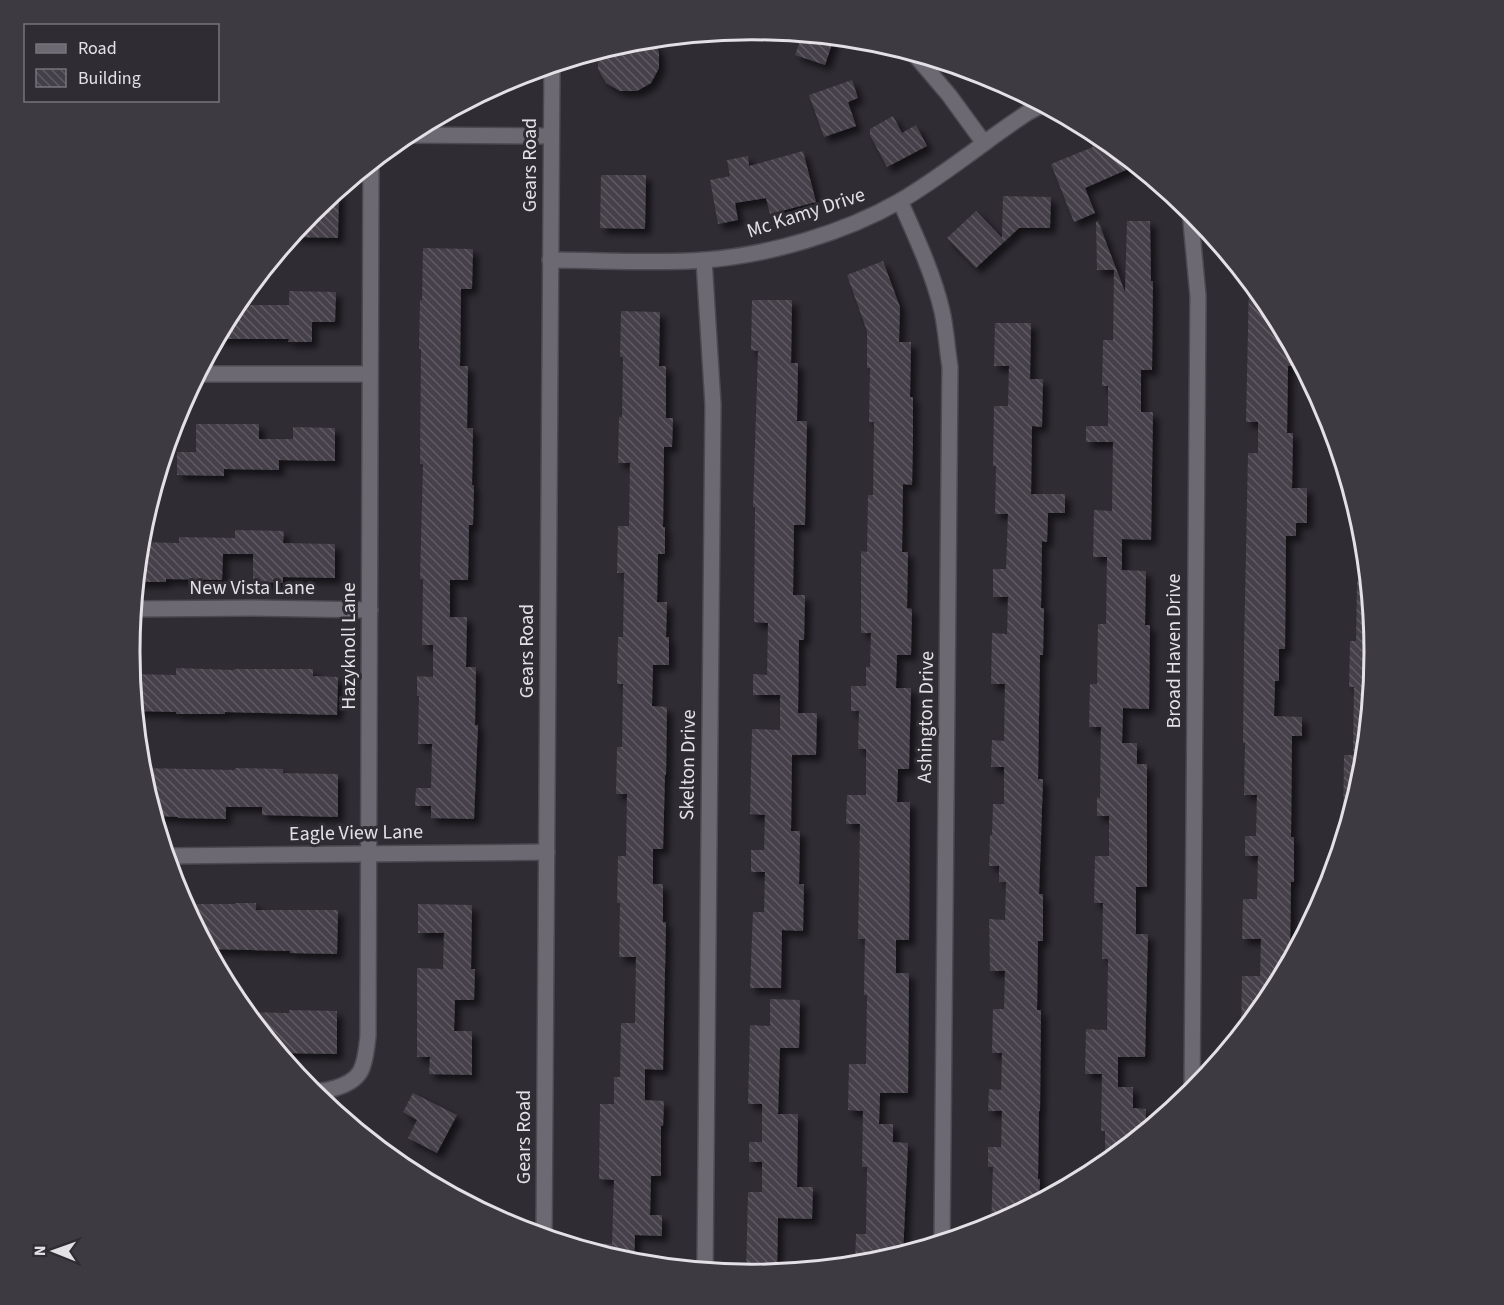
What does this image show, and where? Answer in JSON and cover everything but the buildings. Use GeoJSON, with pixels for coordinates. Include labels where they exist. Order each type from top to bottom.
{"type":"FeatureCollection","features":[{"type":"Feature","properties":{"kind":"street"},"geometry":{"type":"LineString","coordinates":[[924,65],[984,143]]}},
{"type":"Feature","properties":{"kind":"street","name":"Gears Road"},"geometry":{"type":"LineString","coordinates":[[544,1228],[552,74]]}},
{"type":"Feature","properties":{"kind":"street","name":"Mc Kamy Drive"},"geometry":{"type":"LineString","coordinates":[[550,260],[704,260],[739,256],[791,244],[844,227],[900,201],[1034,109]]}},
{"type":"Feature","properties":{"kind":"street"},"geometry":{"type":"LineString","coordinates":[[426,135],[552,136]]}},
{"type":"Feature","properties":{"kind":"street","name":"Hazyknoll Lane"},"geometry":{"type":"LineString","coordinates":[[324,1090],[337,1088],[354,1079],[363,1067],[368,1036],[371,173]]}},
{"type":"Feature","properties":{"kind":"street","name":"Ashington Drive"},"geometry":{"type":"LineString","coordinates":[[900,201],[922,250],[936,290],[950,367],[942,1234]]}},
{"type":"Feature","properties":{"kind":"street","name":"Broad Haven Drive"},"geometry":{"type":"LineString","coordinates":[[1191,227],[1197,297],[1192,1077]]}},
{"type":"Feature","properties":{"kind":"street","name":"Skelton Drive"},"geometry":{"type":"LineString","coordinates":[[704,260],[713,405],[705,1262]]}},
{"type":"Feature","properties":{"kind":"street"},"geometry":{"type":"LineString","coordinates":[[207,374],[370,374]]}},
{"type":"Feature","properties":{"kind":"street","name":"New Vista Lane"},"geometry":{"type":"LineString","coordinates":[[141,609],[370,610]]}},
{"type":"Feature","properties":{"kind":"street","name":"Eagle View Lane"},"geometry":{"type":"LineString","coordinates":[[175,856],[547,852]]}}]}
